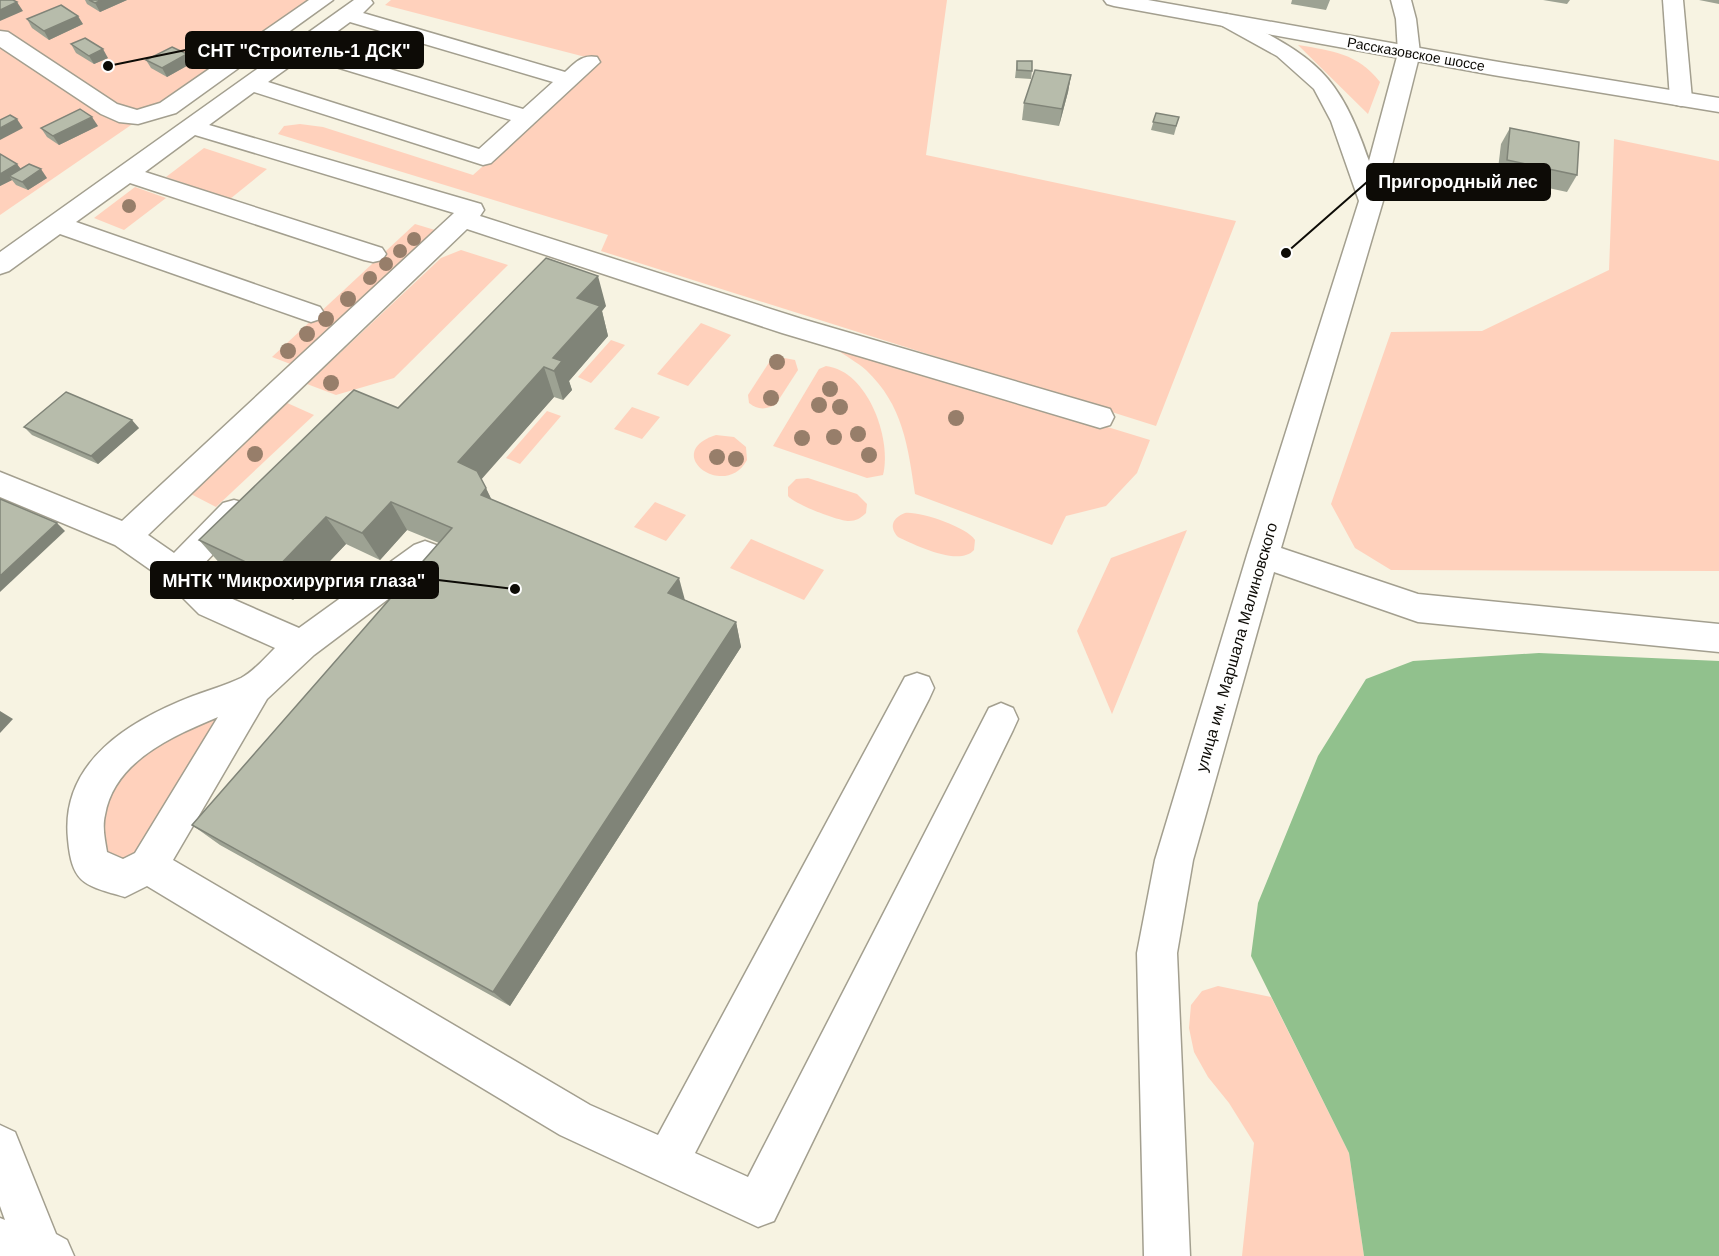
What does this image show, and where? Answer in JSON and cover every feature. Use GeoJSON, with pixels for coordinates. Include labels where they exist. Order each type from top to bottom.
{"type":"FeatureCollection","features":[{"type":"Feature","properties":{"kind":"street"},"geometry":{"type":"LineString","coordinates":[[0,37],[109,109],[127,117],[138,117],[168,108],[323,0]]}},
{"type":"Feature","properties":{"kind":"street"},"geometry":{"type":"LineString","coordinates":[[0,265],[368,0]]}},
{"type":"Feature","properties":{"kind":"street","name":"Рассказовское шоссе"},"geometry":{"type":"LineString","coordinates":[[1114,0],[1408,53],[1719,105]]}},
{"type":"Feature","properties":{"kind":"street","name":"улица им. Маршала Малиновского"},"geometry":{"type":"LineString","coordinates":[[1167,1256],[1157,953],[1174,860],[1263,555],[1371,201],[1408,53],[1406,19],[1401,0]]}},
{"type":"Feature","properties":{"kind":"street"},"geometry":{"type":"LineString","coordinates":[[1672,0],[1681,99]]}},
{"type":"Feature","properties":{"kind":"street"},"geometry":{"type":"LineString","coordinates":[[346,15],[388,18],[569,80]]}},
{"type":"Feature","properties":{"kind":"street"},"geometry":{"type":"LineString","coordinates":[[285,95],[388,18]]}},
{"type":"Feature","properties":{"kind":"street"},"geometry":{"type":"LineString","coordinates":[[1226,20],[1279,47],[1307,70],[1332,98],[1371,201]]}},
{"type":"Feature","properties":{"kind":"street"},"geometry":{"type":"LineString","coordinates":[[300,49],[528,118]]}},
{"type":"Feature","properties":{"kind":"street"},"geometry":{"type":"LineString","coordinates":[[251,84],[483,158],[590,62]]}},
{"type":"Feature","properties":{"kind":"street"},"geometry":{"type":"LineString","coordinates":[[126,536],[472,210],[192,127]]}},
{"type":"Feature","properties":{"kind":"street"},"geometry":{"type":"LineString","coordinates":[[127,174],[373,254]]}},
{"type":"Feature","properties":{"kind":"street"},"geometry":{"type":"LineString","coordinates":[[463,219],[792,326],[1100,417]]}},
{"type":"Feature","properties":{"kind":"street"},"geometry":{"type":"LineString","coordinates":[[57,224],[311,313]]}},
{"type":"Feature","properties":{"kind":"street"},"geometry":{"type":"LineString","coordinates":[[0,484],[126,536],[176,571],[210,604],[302,645]]}},
{"type":"Feature","properties":{"kind":"street"},"geometry":{"type":"LineString","coordinates":[[176,571],[257,489]]}},
{"type":"Feature","properties":{"kind":"street"},"geometry":{"type":"LineString","coordinates":[[255,688],[186,715],[135,741],[110,764],[95,785],[86,816],[89,862],[104,872],[125,878],[148,866],[255,688],[302,645],[425,554]]}},
{"type":"Feature","properties":{"kind":"street"},"geometry":{"type":"LineString","coordinates":[[1263,555],[1418,608],[1719,638]]}},
{"type":"Feature","properties":{"kind":"street"},"geometry":{"type":"LineString","coordinates":[[667,1162],[916,688]]}},
{"type":"Feature","properties":{"kind":"street"},"geometry":{"type":"LineString","coordinates":[[148,866],[575,1120],[758,1204],[1001,719]]}},
{"type":"Feature","properties":{"kind":"street"},"geometry":{"type":"LineString","coordinates":[[0,1147],[30,1249]]}},
{"type":"Feature","properties":{"kind":"shaded area"},"geometry":{"type":"Polygon","coordinates":[[[0,0],[313,0],[0,215],[0,0]]]}},
{"type":"Feature","properties":{"kind":"shaded area"},"geometry":{"type":"Polygon","coordinates":[[[391,0],[947,0],[926,155],[1236,221],[1156,426],[601,251],[608,235],[278,134],[284,126],[300,124],[323,127],[473,175],[601,61],[385,5],[391,0]]]}},
{"type":"Feature","properties":{"kind":"shaded area"},"geometry":{"type":"Polygon","coordinates":[[[1298,45],[1344,55],[1371,72],[1380,82],[1368,114],[1298,45]]]}},
{"type":"Feature","properties":{"kind":"shaded area"},"geometry":{"type":"Polygon","coordinates":[[[1614,139],[1719,161],[1719,571],[1391,570],[1355,548],[1331,504],[1391,332],[1482,331],[1609,270],[1614,139]]]}},
{"type":"Feature","properties":{"kind":"shaded area"},"geometry":{"type":"Polygon","coordinates":[[[204,148],[267,169],[230,199],[166,177],[204,148]]]}},
{"type":"Feature","properties":{"kind":"shaded area"},"geometry":{"type":"Polygon","coordinates":[[[135,187],[166,198],[124,230],[94,218],[135,187]]]}},
{"type":"Feature","properties":{"kind":"shaded area"},"geometry":{"type":"Polygon","coordinates":[[[415,224],[435,230],[293,365],[272,357],[415,224]]]}},
{"type":"Feature","properties":{"kind":"shaded area"},"geometry":{"type":"Polygon","coordinates":[[[461,250],[508,265],[394,378],[336,395],[307,384],[441,258],[461,250]]]}},
{"type":"Feature","properties":{"kind":"shaded area"},"geometry":{"type":"Polygon","coordinates":[[[701,323],[731,335],[688,386],[657,374],[701,323]]]}},
{"type":"Feature","properties":{"kind":"shaded area"},"geometry":{"type":"Polygon","coordinates":[[[611,340],[625,345],[591,383],[578,377],[611,340]]]}},
{"type":"Feature","properties":{"kind":"shaded area"},"geometry":{"type":"Polygon","coordinates":[[[840,345],[1150,440],[1137,473],[1106,506],[1066,516],[1052,545],[915,494],[910,459],[896,412],[878,383],[866,370],[835,348],[840,345]]]}},
{"type":"Feature","properties":{"kind":"shaded area"},"geometry":{"type":"Polygon","coordinates":[[[779,357],[795,360],[798,370],[776,404],[762,408],[755,407],[749,403],[748,395],[770,361],[779,357]]]}},
{"type":"Feature","properties":{"kind":"shaded area"},"geometry":{"type":"Polygon","coordinates":[[[826,366],[841,371],[854,380],[874,409],[884,443],[883,475],[867,478],[773,446],[819,369],[826,366]]]}},
{"type":"Feature","properties":{"kind":"shaded area"},"geometry":{"type":"Polygon","coordinates":[[[285,402],[314,415],[216,507],[187,492],[285,402]]]}},
{"type":"Feature","properties":{"kind":"shaded area"},"geometry":{"type":"Polygon","coordinates":[[[632,407],[660,417],[642,439],[614,429],[632,407]]]}},
{"type":"Feature","properties":{"kind":"shaded area"},"geometry":{"type":"Polygon","coordinates":[[[547,411],[561,416],[520,464],[506,458],[547,411]]]}},
{"type":"Feature","properties":{"kind":"shaded area"},"geometry":{"type":"Polygon","coordinates":[[[716,435],[734,437],[746,447],[747,460],[737,471],[725,476],[713,475],[702,470],[695,462],[694,452],[700,443],[716,435]]]}},
{"type":"Feature","properties":{"kind":"shaded area"},"geometry":{"type":"Polygon","coordinates":[[[808,478],[857,494],[867,504],[866,513],[856,520],[843,520],[807,507],[788,496],[788,487],[796,479],[808,478]]]}},
{"type":"Feature","properties":{"kind":"shaded area"},"geometry":{"type":"Polygon","coordinates":[[[655,502],[686,515],[666,541],[634,527],[655,502]]]}},
{"type":"Feature","properties":{"kind":"shaded area"},"geometry":{"type":"Polygon","coordinates":[[[905,513],[931,517],[963,530],[975,540],[974,550],[967,555],[948,555],[937,553],[898,537],[893,530],[893,523],[897,517],[905,513]]]}},
{"type":"Feature","properties":{"kind":"shaded area"},"geometry":{"type":"Polygon","coordinates":[[[1187,530],[1112,714],[1077,631],[1111,558],[1187,530]]]}},
{"type":"Feature","properties":{"kind":"shaded area"},"geometry":{"type":"Polygon","coordinates":[[[751,539],[824,570],[804,600],[730,568],[751,539]]]}},
{"type":"Feature","properties":{"kind":"shaded area"},"geometry":{"type":"Polygon","coordinates":[[[1539,653],[1719,661],[1719,1256],[1364,1256],[1349,1153],[1251,956],[1258,903],[1318,756],[1366,679],[1413,661],[1539,653]]]}},
{"type":"Feature","properties":{"kind":"shaded area"},"geometry":{"type":"Polygon","coordinates":[[[230,708],[130,869],[107,858],[101,821],[104,802],[134,756],[230,708]]]}},
{"type":"Feature","properties":{"kind":"shaded area"},"geometry":{"type":"Polygon","coordinates":[[[1218,986],[1271,997],[1349,1153],[1364,1256],[1242,1256],[1254,1143],[1229,1103],[1208,1077],[1194,1052],[1189,1028],[1191,1005],[1202,991],[1218,986]]]}},
{"type":"Feature","properties":{"kind":"building"},"geometry":{"type":"Polygon","coordinates":[[[0,0],[13,0],[17,2],[0,10],[0,0]]]}},
{"type":"Feature","properties":{"kind":"building"},"geometry":{"type":"Polygon","coordinates":[[[61,5],[78,16],[44,31],[27,19],[61,5]]]}},
{"type":"Feature","properties":{"kind":"building"},"geometry":{"type":"Polygon","coordinates":[[[85,38],[103,49],[89,56],[71,44],[85,38]]]}},
{"type":"Feature","properties":{"kind":"building"},"geometry":{"type":"Polygon","coordinates":[[[172,47],[187,54],[162,68],[146,60],[172,47]]]}},
{"type":"Feature","properties":{"kind":"building"},"geometry":{"type":"Polygon","coordinates":[[[1017,61],[1032,61],[1032,71],[1017,70],[1017,61]]]}},
{"type":"Feature","properties":{"kind":"building"},"geometry":{"type":"Polygon","coordinates":[[[1035,70],[1071,75],[1062,109],[1024,103],[1035,70]]]}},
{"type":"Feature","properties":{"kind":"building"},"geometry":{"type":"Polygon","coordinates":[[[80,109],[92,117],[53,136],[41,128],[80,109]]]}},
{"type":"Feature","properties":{"kind":"building"},"geometry":{"type":"Polygon","coordinates":[[[1156,113],[1179,117],[1176,126],[1153,122],[1156,113]]]}},
{"type":"Feature","properties":{"kind":"building"},"geometry":{"type":"Polygon","coordinates":[[[10,115],[17,119],[0,128],[0,120],[10,115]]]}},
{"type":"Feature","properties":{"kind":"building"},"geometry":{"type":"Polygon","coordinates":[[[1510,128],[1579,142],[1577,175],[1507,160],[1510,128]]]}},
{"type":"Feature","properties":{"kind":"building"},"geometry":{"type":"Polygon","coordinates":[[[0,154],[17,164],[0,174],[0,154]]]}},
{"type":"Feature","properties":{"kind":"building"},"geometry":{"type":"Polygon","coordinates":[[[29,164],[41,169],[22,182],[9,176],[29,164]]]}},
{"type":"Feature","properties":{"kind":"building"},"geometry":{"type":"Polygon","coordinates":[[[546,258],[598,276],[577,298],[600,306],[553,358],[562,361],[554,371],[544,367],[458,462],[477,471],[486,488],[481,495],[679,578],[668,593],[736,622],[493,992],[192,825],[452,528],[391,502],[362,533],[326,517],[271,574],[199,540],[354,390],[398,408],[546,258]]]}},
{"type":"Feature","properties":{"kind":"building"},"geometry":{"type":"Polygon","coordinates":[[[66,392],[132,420],[91,456],[24,427],[66,392]]]}},
{"type":"Feature","properties":{"kind":"building"},"geometry":{"type":"Polygon","coordinates":[[[0,499],[57,523],[0,576],[0,499]]]}},
{"type":"Feature","properties":{"kind":"place","name":"СНТ \"Строитель-1 ДСК\""},"geometry":{"type":"Point","coordinates":[108,66]}},
{"type":"Feature","properties":{"kind":"place","name":"Пригородный лес"},"geometry":{"type":"Point","coordinates":[1286,253]}},
{"type":"Feature","properties":{"kind":"place","name":"МНТК \"Микрохирургия глаза\""},"geometry":{"type":"Point","coordinates":[515,589]}}]}
